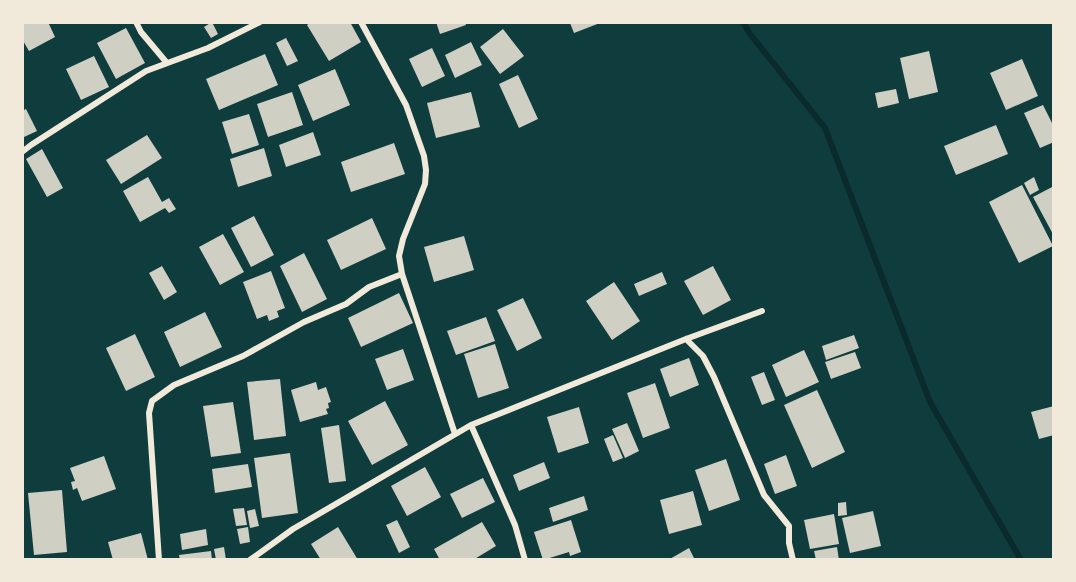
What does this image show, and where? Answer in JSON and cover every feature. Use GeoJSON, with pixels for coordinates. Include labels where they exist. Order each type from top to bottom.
{"type":"FeatureCollection","features":[{"type":"Feature","properties":{"kind":"street"},"geometry":{"type":"LineString","coordinates":[[136,22],[141,32],[167,63]]}},
{"type":"Feature","properties":{"kind":"street"},"geometry":{"type":"LineString","coordinates":[[22,152],[146,71],[208,48],[260,22]]}},
{"type":"Feature","properties":{"kind":"street"},"geometry":{"type":"LineString","coordinates":[[361,22],[406,105],[424,156],[426,170],[424,184],[399,256],[402,274],[456,434]]}},
{"type":"Feature","properties":{"kind":"street"},"geometry":{"type":"LineString","coordinates":[[159,560],[149,412],[152,401],[174,385],[243,356],[304,322],[346,304],[369,287],[402,274]]}},
{"type":"Feature","properties":{"kind":"street"},"geometry":{"type":"LineString","coordinates":[[250,560],[293,529],[471,425],[762,311]]}},
{"type":"Feature","properties":{"kind":"street"},"geometry":{"type":"LineString","coordinates":[[686,339],[703,357],[714,377],[764,495],[789,526],[789,543],[793,560]]}},
{"type":"Feature","properties":{"kind":"street"},"geometry":{"type":"LineString","coordinates":[[471,425],[515,525],[525,560]]}},
{"type":"Feature","properties":{"kind":"building"},"geometry":{"type":"Polygon","coordinates":[[[22,22],[48,22],[55,37],[29,51],[22,39],[22,22]]]}},
{"type":"Feature","properties":{"kind":"building"},"geometry":{"type":"Polygon","coordinates":[[[212,22],[218,34],[211,38],[204,27],[212,22]]]}},
{"type":"Feature","properties":{"kind":"building"},"geometry":{"type":"Polygon","coordinates":[[[311,22],[350,22],[361,42],[329,61],[307,25],[311,22]]]}},
{"type":"Feature","properties":{"kind":"building"},"geometry":{"type":"Polygon","coordinates":[[[436,22],[465,22],[466,25],[440,34],[436,22]]]}},
{"type":"Feature","properties":{"kind":"building"},"geometry":{"type":"Polygon","coordinates":[[[570,23],[600,23],[574,33],[570,23]]]}},
{"type":"Feature","properties":{"kind":"building"},"geometry":{"type":"Polygon","coordinates":[[[126,28],[145,63],[116,79],[97,43],[126,28]]]}},
{"type":"Feature","properties":{"kind":"building"},"geometry":{"type":"Polygon","coordinates":[[[503,29],[524,56],[500,74],[480,47],[503,29]]]}},
{"type":"Feature","properties":{"kind":"building"},"geometry":{"type":"Polygon","coordinates":[[[286,38],[298,61],[287,66],[276,43],[286,38]]]}},
{"type":"Feature","properties":{"kind":"building"},"geometry":{"type":"Polygon","coordinates":[[[471,42],[482,65],[455,78],[445,55],[471,42]]]}},
{"type":"Feature","properties":{"kind":"building"},"geometry":{"type":"Polygon","coordinates":[[[432,48],[445,76],[422,87],[409,59],[432,48]]]}},
{"type":"Feature","properties":{"kind":"building"},"geometry":{"type":"Polygon","coordinates":[[[929,51],[938,92],[909,99],[900,58],[929,51]]]}},
{"type":"Feature","properties":{"kind":"building"},"geometry":{"type":"Polygon","coordinates":[[[265,54],[278,85],[219,110],[206,79],[265,54]]]}},
{"type":"Feature","properties":{"kind":"building"},"geometry":{"type":"Polygon","coordinates":[[[94,56],[109,87],[81,100],[66,69],[94,56]]]}},
{"type":"Feature","properties":{"kind":"building"},"geometry":{"type":"Polygon","coordinates":[[[1022,59],[1038,96],[1006,110],[990,73],[1022,59]]]}},
{"type":"Feature","properties":{"kind":"building"},"geometry":{"type":"Polygon","coordinates":[[[335,69],[350,105],[313,121],[298,85],[335,69]]]}},
{"type":"Feature","properties":{"kind":"building"},"geometry":{"type":"Polygon","coordinates":[[[518,75],[538,119],[519,128],[499,84],[518,75]]]}},
{"type":"Feature","properties":{"kind":"building"},"geometry":{"type":"Polygon","coordinates":[[[896,89],[899,103],[878,108],[875,93],[896,89]]]}},
{"type":"Feature","properties":{"kind":"building"},"geometry":{"type":"Polygon","coordinates":[[[292,92],[303,125],[268,137],[257,104],[292,92]]]}},
{"type":"Feature","properties":{"kind":"building"},"geometry":{"type":"Polygon","coordinates":[[[471,92],[480,127],[436,138],[427,103],[471,92]]]}},
{"type":"Feature","properties":{"kind":"building"},"geometry":{"type":"Polygon","coordinates":[[[1043,105],[1054,127],[1054,142],[1040,148],[1024,113],[1043,105]]]}},
{"type":"Feature","properties":{"kind":"building"},"geometry":{"type":"Polygon","coordinates":[[[26,109],[37,131],[22,138],[22,111],[26,109]]]}},
{"type":"Feature","properties":{"kind":"building"},"geometry":{"type":"Polygon","coordinates":[[[249,114],[259,145],[232,154],[222,122],[249,114]]]}},
{"type":"Feature","properties":{"kind":"building"},"geometry":{"type":"Polygon","coordinates":[[[996,125],[1008,154],[956,175],[944,146],[996,125]]]}},
{"type":"Feature","properties":{"kind":"building"},"geometry":{"type":"Polygon","coordinates":[[[313,132],[321,155],[286,167],[279,145],[313,132]]]}},
{"type":"Feature","properties":{"kind":"building"},"geometry":{"type":"Polygon","coordinates":[[[147,135],[162,158],[121,184],[106,160],[147,135]]]}},
{"type":"Feature","properties":{"kind":"building"},"geometry":{"type":"Polygon","coordinates":[[[394,143],[405,174],[351,192],[341,162],[394,143]]]}},
{"type":"Feature","properties":{"kind":"building"},"geometry":{"type":"Polygon","coordinates":[[[264,148],[272,176],[238,187],[230,159],[264,148]]]}},
{"type":"Feature","properties":{"kind":"building"},"geometry":{"type":"Polygon","coordinates":[[[42,149],[63,188],[47,197],[26,159],[42,149]]]}},
{"type":"Feature","properties":{"kind":"building"},"geometry":{"type":"Polygon","coordinates":[[[148,177],[162,202],[169,198],[176,209],[169,213],[165,208],[140,222],[123,191],[148,177]]]}},
{"type":"Feature","properties":{"kind":"building"},"geometry":{"type":"Polygon","coordinates":[[[1034,177],[1039,190],[1030,195],[1024,183],[1034,177]]]}},
{"type":"Feature","properties":{"kind":"building"},"geometry":{"type":"Polygon","coordinates":[[[1022,185],[1053,246],[1019,263],[989,202],[1022,185]]]}},
{"type":"Feature","properties":{"kind":"building"},"geometry":{"type":"Polygon","coordinates":[[[1054,186],[1054,236],[1033,197],[1054,186]]]}},
{"type":"Feature","properties":{"kind":"building"},"geometry":{"type":"Polygon","coordinates":[[[254,216],[274,255],[251,267],[231,228],[254,216]]]}},
{"type":"Feature","properties":{"kind":"building"},"geometry":{"type":"Polygon","coordinates":[[[372,218],[386,249],[341,270],[327,240],[372,218]]]}},
{"type":"Feature","properties":{"kind":"building"},"geometry":{"type":"Polygon","coordinates":[[[223,234],[244,272],[220,285],[199,247],[223,234]]]}},
{"type":"Feature","properties":{"kind":"building"},"geometry":{"type":"Polygon","coordinates":[[[464,236],[474,270],[434,282],[424,247],[464,236]]]}},
{"type":"Feature","properties":{"kind":"building"},"geometry":{"type":"Polygon","coordinates":[[[304,253],[327,299],[302,312],[280,266],[304,253]]]}},
{"type":"Feature","properties":{"kind":"building"},"geometry":{"type":"Polygon","coordinates":[[[162,266],[177,292],[164,300],[149,273],[162,266]]]}},
{"type":"Feature","properties":{"kind":"building"},"geometry":{"type":"Polygon","coordinates":[[[713,266],[731,300],[703,315],[684,281],[713,266]]]}},
{"type":"Feature","properties":{"kind":"building"},"geometry":{"type":"Polygon","coordinates":[[[271,271],[285,308],[277,311],[279,317],[269,321],[267,315],[257,319],[243,282],[271,271]]]}},
{"type":"Feature","properties":{"kind":"building"},"geometry":{"type":"Polygon","coordinates":[[[662,272],[667,284],[639,296],[634,284],[662,272]]]}},
{"type":"Feature","properties":{"kind":"building"},"geometry":{"type":"Polygon","coordinates":[[[614,282],[640,321],[612,340],[586,301],[614,282]]]}},
{"type":"Feature","properties":{"kind":"building"},"geometry":{"type":"Polygon","coordinates":[[[399,293],[413,323],[361,347],[348,318],[399,293]]]}},
{"type":"Feature","properties":{"kind":"building"},"geometry":{"type":"Polygon","coordinates":[[[523,298],[542,338],[517,351],[497,310],[523,298]]]}},
{"type":"Feature","properties":{"kind":"building"},"geometry":{"type":"Polygon","coordinates":[[[205,312],[222,347],[180,367],[164,332],[205,312]]]}},
{"type":"Feature","properties":{"kind":"building"},"geometry":{"type":"Polygon","coordinates":[[[486,317],[495,341],[456,355],[447,331],[486,317]]]}},
{"type":"Feature","properties":{"kind":"building"},"geometry":{"type":"Polygon","coordinates":[[[135,334],[155,377],[126,391],[106,348],[135,334]]]}},
{"type":"Feature","properties":{"kind":"building"},"geometry":{"type":"Polygon","coordinates":[[[854,335],[859,348],[826,360],[822,346],[854,335]]]}},
{"type":"Feature","properties":{"kind":"building"},"geometry":{"type":"Polygon","coordinates":[[[495,344],[509,388],[478,398],[464,354],[495,344]]]}},
{"type":"Feature","properties":{"kind":"building"},"geometry":{"type":"Polygon","coordinates":[[[403,349],[414,380],[387,390],[375,359],[403,349]]]}},
{"type":"Feature","properties":{"kind":"building"},"geometry":{"type":"Polygon","coordinates":[[[804,350],[819,382],[786,397],[772,365],[804,350]]]}},
{"type":"Feature","properties":{"kind":"building"},"geometry":{"type":"Polygon","coordinates":[[[855,352],[861,368],[831,379],[825,362],[855,352]]]}},
{"type":"Feature","properties":{"kind":"building"},"geometry":{"type":"Polygon","coordinates":[[[689,358],[699,385],[670,397],[660,369],[689,358]]]}},
{"type":"Feature","properties":{"kind":"building"},"geometry":{"type":"Polygon","coordinates":[[[764,372],[775,400],[762,405],[751,377],[764,372]]]}},
{"type":"Feature","properties":{"kind":"building"},"geometry":{"type":"Polygon","coordinates":[[[280,379],[286,436],[254,440],[247,382],[280,379]]]}},
{"type":"Feature","properties":{"kind":"building"},"geometry":{"type":"Polygon","coordinates":[[[316,382],[318,390],[326,387],[331,402],[328,403],[329,408],[326,409],[328,414],[300,422],[291,390],[316,382]]]}},
{"type":"Feature","properties":{"kind":"building"},"geometry":{"type":"Polygon","coordinates":[[[655,383],[670,428],[643,438],[627,393],[655,383]]]}},
{"type":"Feature","properties":{"kind":"building"},"geometry":{"type":"Polygon","coordinates":[[[817,390],[845,452],[812,468],[784,405],[817,390]]]}},
{"type":"Feature","properties":{"kind":"building"},"geometry":{"type":"Polygon","coordinates":[[[385,401],[408,445],[372,465],[348,421],[385,401]]]}},
{"type":"Feature","properties":{"kind":"building"},"geometry":{"type":"Polygon","coordinates":[[[233,402],[241,453],[211,457],[203,406],[233,402]]]}},
{"type":"Feature","properties":{"kind":"building"},"geometry":{"type":"Polygon","coordinates":[[[1054,406],[1054,435],[1039,439],[1031,412],[1054,406]]]}},
{"type":"Feature","properties":{"kind":"building"},"geometry":{"type":"Polygon","coordinates":[[[579,407],[589,443],[558,453],[547,417],[579,407]]]}},
{"type":"Feature","properties":{"kind":"building"},"geometry":{"type":"Polygon","coordinates":[[[627,423],[639,451],[625,458],[612,429],[627,423]]]}},
{"type":"Feature","properties":{"kind":"building"},"geometry":{"type":"Polygon","coordinates":[[[339,425],[346,481],[329,483],[321,428],[339,425]]]}},
{"type":"Feature","properties":{"kind":"building"},"geometry":{"type":"Polygon","coordinates":[[[613,435],[623,458],[613,462],[604,439],[613,435]]]}},
{"type":"Feature","properties":{"kind":"building"},"geometry":{"type":"Polygon","coordinates":[[[290,453],[298,513],[262,518],[254,458],[290,453]]]}},
{"type":"Feature","properties":{"kind":"building"},"geometry":{"type":"Polygon","coordinates":[[[786,455],[797,486],[775,494],[764,464],[786,455]]]}},
{"type":"Feature","properties":{"kind":"building"},"geometry":{"type":"Polygon","coordinates":[[[104,456],[116,489],[82,501],[77,488],[73,490],[71,482],[75,481],[70,468],[104,456]]]}},
{"type":"Feature","properties":{"kind":"building"},"geometry":{"type":"Polygon","coordinates":[[[726,459],[740,500],[709,511],[695,470],[726,459]]]}},
{"type":"Feature","properties":{"kind":"building"},"geometry":{"type":"Polygon","coordinates":[[[544,462],[550,478],[519,491],[513,475],[544,462]]]}},
{"type":"Feature","properties":{"kind":"building"},"geometry":{"type":"Polygon","coordinates":[[[248,464],[252,487],[215,493],[212,469],[248,464]]]}},
{"type":"Feature","properties":{"kind":"building"},"geometry":{"type":"Polygon","coordinates":[[[425,467],[441,497],[407,516],[391,486],[425,467]]]}},
{"type":"Feature","properties":{"kind":"building"},"geometry":{"type":"Polygon","coordinates":[[[483,478],[495,502],[462,518],[450,494],[483,478]]]}},
{"type":"Feature","properties":{"kind":"building"},"geometry":{"type":"Polygon","coordinates":[[[62,490],[67,552],[34,555],[28,493],[62,490]]]}},
{"type":"Feature","properties":{"kind":"building"},"geometry":{"type":"Polygon","coordinates":[[[693,491],[702,525],[669,534],[660,500],[693,491]]]}},
{"type":"Feature","properties":{"kind":"building"},"geometry":{"type":"Polygon","coordinates":[[[584,496],[588,510],[553,522],[549,508],[584,496]]]}},
{"type":"Feature","properties":{"kind":"building"},"geometry":{"type":"Polygon","coordinates":[[[846,502],[847,515],[838,516],[838,503],[846,502]]]}},
{"type":"Feature","properties":{"kind":"building"},"geometry":{"type":"Polygon","coordinates":[[[244,508],[247,525],[236,526],[233,509],[244,508]]]}},
{"type":"Feature","properties":{"kind":"building"},"geometry":{"type":"Polygon","coordinates":[[[255,509],[259,526],[250,528],[247,511],[255,509]]]}},
{"type":"Feature","properties":{"kind":"building"},"geometry":{"type":"Polygon","coordinates":[[[873,511],[881,546],[850,553],[842,518],[873,511]]]}},
{"type":"Feature","properties":{"kind":"building"},"geometry":{"type":"Polygon","coordinates":[[[834,514],[839,544],[810,549],[804,520],[834,514]]]}},
{"type":"Feature","properties":{"kind":"building"},"geometry":{"type":"Polygon","coordinates":[[[397,520],[410,547],[399,553],[386,525],[397,520]]]}},
{"type":"Feature","properties":{"kind":"building"},"geometry":{"type":"Polygon","coordinates":[[[571,520],[581,552],[570,556],[569,552],[543,560],[534,532],[571,520]]]}},
{"type":"Feature","properties":{"kind":"building"},"geometry":{"type":"Polygon","coordinates":[[[482,522],[496,546],[473,560],[440,560],[434,549],[482,522]]]}},
{"type":"Feature","properties":{"kind":"building"},"geometry":{"type":"Polygon","coordinates":[[[248,527],[250,542],[240,544],[237,529],[248,527]]]}},
{"type":"Feature","properties":{"kind":"building"},"geometry":{"type":"Polygon","coordinates":[[[338,527],[358,560],[321,560],[311,544],[338,527]]]}},
{"type":"Feature","properties":{"kind":"building"},"geometry":{"type":"Polygon","coordinates":[[[206,529],[208,545],[182,550],[180,534],[206,529]]]}},
{"type":"Feature","properties":{"kind":"building"},"geometry":{"type":"Polygon","coordinates":[[[141,533],[148,560],[113,560],[108,542],[141,533]]]}},
{"type":"Feature","properties":{"kind":"building"},"geometry":{"type":"Polygon","coordinates":[[[224,547],[226,560],[216,560],[214,549],[224,547]]]}},
{"type":"Feature","properties":{"kind":"building"},"geometry":{"type":"Polygon","coordinates":[[[837,547],[839,560],[816,560],[814,551],[837,547]]]}},
{"type":"Feature","properties":{"kind":"building"},"geometry":{"type":"Polygon","coordinates":[[[689,548],[695,560],[668,560],[689,548]]]}},
{"type":"Feature","properties":{"kind":"building"},"geometry":{"type":"Polygon","coordinates":[[[211,551],[212,560],[180,560],[179,555],[211,551]]]}},
{"type":"Feature","properties":{"kind":"waterway"},"geometry":{"type":"LineString","coordinates":[[743,22],[750,34],[825,128],[930,402],[1021,560]]}}]}
